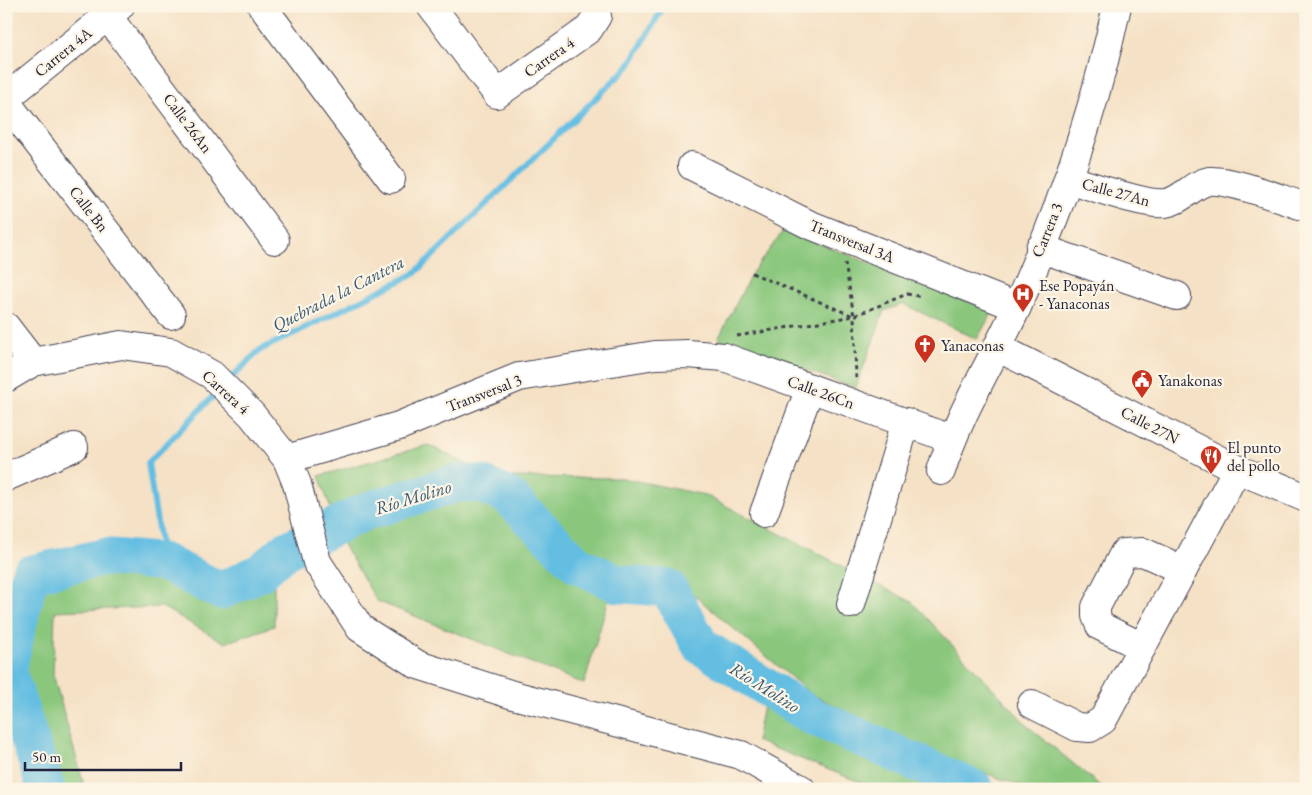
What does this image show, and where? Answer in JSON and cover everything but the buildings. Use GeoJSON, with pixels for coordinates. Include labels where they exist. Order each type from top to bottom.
{"type":"FeatureCollection","features":[{"type":"Feature","properties":{"kind":"street"},"geometry":{"type":"LineString","coordinates":[[262,6],[391,179]]}},
{"type":"Feature","properties":{"kind":"street","name":"Carrera 4"},"geometry":{"type":"LineString","coordinates":[[431,6],[497,94],[589,29],[596,11]]}},
{"type":"Feature","properties":{"kind":"street","name":"Carrera 3"},"geometry":{"type":"LineString","coordinates":[[941,471],[951,438],[1017,307],[1068,178],[1105,61],[1117,6]]}},
{"type":"Feature","properties":{"kind":"street","name":"Carrera 4A"},"geometry":{"type":"LineString","coordinates":[[6,100],[109,10]]}},
{"type":"Feature","properties":{"kind":"street","name":"Calle 26An"},"geometry":{"type":"LineString","coordinates":[[109,10],[275,240]]}},
{"type":"Feature","properties":{"kind":"street","name":"Calle Bn"},"geometry":{"type":"LineString","coordinates":[[6,100],[171,315]]}},
{"type":"Feature","properties":{"kind":"street","name":"Transversal 3A"},"geometry":{"type":"LineString","coordinates":[[692,166],[808,224],[1017,307]]}},
{"type":"Feature","properties":{"kind":"street","name":"Calle 27An"},"geometry":{"type":"LineString","coordinates":[[1068,178],[1150,202],[1165,204],[1178,199],[1196,185],[1210,181],[1226,183],[1306,207]]}},
{"type":"Feature","properties":{"kind":"street"},"geometry":{"type":"LineString","coordinates":[[1040,248],[1177,296]]}},
{"type":"Feature","properties":{"kind":"street"},"geometry":{"type":"LineString","coordinates":[[6,327],[33,362]]}},
{"type":"Feature","properties":{"kind":"street","name":"Carrera 4"},"geometry":{"type":"LineString","coordinates":[[6,378],[33,362],[121,345],[171,352],[212,375],[252,415],[287,459],[297,484],[317,562],[360,628],[418,665],[513,695],[741,755],[801,789]]}},
{"type":"Feature","properties":{"kind":"street","name":"Calle 27N"},"geometry":{"type":"LineString","coordinates":[[997,347],[1237,469],[1306,498]]}},
{"type":"Feature","properties":{"kind":"street","name":"Calle 26Cn"},"geometry":{"type":"LineString","coordinates":[[688,354],[724,357],[951,438]]}},
{"type":"Feature","properties":{"kind":"street","name":"Transversal 3"},"geometry":{"type":"LineString","coordinates":[[287,459],[399,426],[518,377],[655,356],[688,354]]}},
{"type":"Feature","properties":{"kind":"street"},"geometry":{"type":"LineString","coordinates":[[764,513],[810,388]]}},
{"type":"Feature","properties":{"kind":"street"},"geometry":{"type":"LineString","coordinates":[[851,604],[906,422]]}},
{"type":"Feature","properties":{"kind":"street"},"geometry":{"type":"LineString","coordinates":[[6,477],[74,447]]}},
{"type":"Feature","properties":{"kind":"street"},"geometry":{"type":"LineString","coordinates":[[1032,704],[1077,727],[1090,728],[1103,720],[1237,469]]}},
{"type":"Feature","properties":{"kind":"street"},"geometry":{"type":"LineString","coordinates":[[1142,647],[1100,626],[1096,616],[1096,607],[1116,568],[1124,553],[1133,551],[1143,552],[1183,570]]}},
{"type":"Feature","properties":{"kind":"path"},"geometry":{"type":"LineString","coordinates":[[841,237],[854,316],[855,404]]}},
{"type":"Feature","properties":{"kind":"path"},"geometry":{"type":"LineString","coordinates":[[752,273],[854,316]]}},
{"type":"Feature","properties":{"kind":"path"},"geometry":{"type":"LineString","coordinates":[[728,338],[854,316],[907,294],[926,298]]}},
{"type":"Feature","properties":{"kind":"green space"},"geometry":{"type":"Polygon","coordinates":[[[784,230],[993,311],[977,339],[903,304],[884,311],[856,388],[718,339],[752,273],[784,230]]]}},
{"type":"Feature","properties":{"kind":"green space"},"geometry":{"type":"Polygon","coordinates":[[[428,445],[486,474],[502,477],[622,478],[705,495],[912,602],[1029,727],[1104,789],[1029,789],[946,759],[811,694],[675,579],[637,577],[586,557],[489,478],[449,476],[333,515],[319,476],[428,445]]]}},
{"type":"Feature","properties":{"kind":"green space"},"geometry":{"type":"Polygon","coordinates":[[[468,492],[520,520],[573,570],[611,591],[584,684],[377,601],[341,541],[468,492]]]}},
{"type":"Feature","properties":{"kind":"green space"},"geometry":{"type":"Polygon","coordinates":[[[119,569],[163,574],[222,601],[274,571],[274,626],[225,643],[162,607],[55,611],[53,674],[85,789],[59,789],[20,670],[38,584],[119,569]]]}},
{"type":"Feature","properties":{"kind":"green space"},"geometry":{"type":"Polygon","coordinates":[[[763,706],[843,742],[965,789],[877,789],[756,741],[763,706]]]}},
{"type":"Feature","properties":{"kind":"waterway","name":"Quebrada la Cantera"},"geometry":{"type":"LineString","coordinates":[[227,382],[260,350],[414,274],[629,66],[664,6]]}},
{"type":"Feature","properties":{"kind":"waterway","name":"Quebrada la Cantera"},"geometry":{"type":"LineString","coordinates":[[163,562],[148,463],[218,391]]}},
{"type":"Feature","properties":{"kind":"waterway","name":"Río Molino"},"geometry":{"type":"LineString","coordinates":[[46,789],[7,670],[30,574],[105,557],[163,562],[221,591],[261,572],[285,551],[364,512],[457,483],[481,484],[508,496],[577,564],[618,584],[668,588],[701,646],[810,715],[975,789]]}},
{"type":"Feature","properties":{"kind":"place","name":"Ese Popayán - Yanaconas"},"geometry":{"type":"Point","coordinates":[1023,313]}},
{"type":"Feature","properties":{"kind":"place","name":"Yanaconas"},"geometry":{"type":"Point","coordinates":[925,364]}},
{"type":"Feature","properties":{"kind":"place","name":"Yanakonas"},"geometry":{"type":"Point","coordinates":[1142,399]}},
{"type":"Feature","properties":{"kind":"place","name":"El punto del pollo"},"geometry":{"type":"Point","coordinates":[1211,475]}}]}
